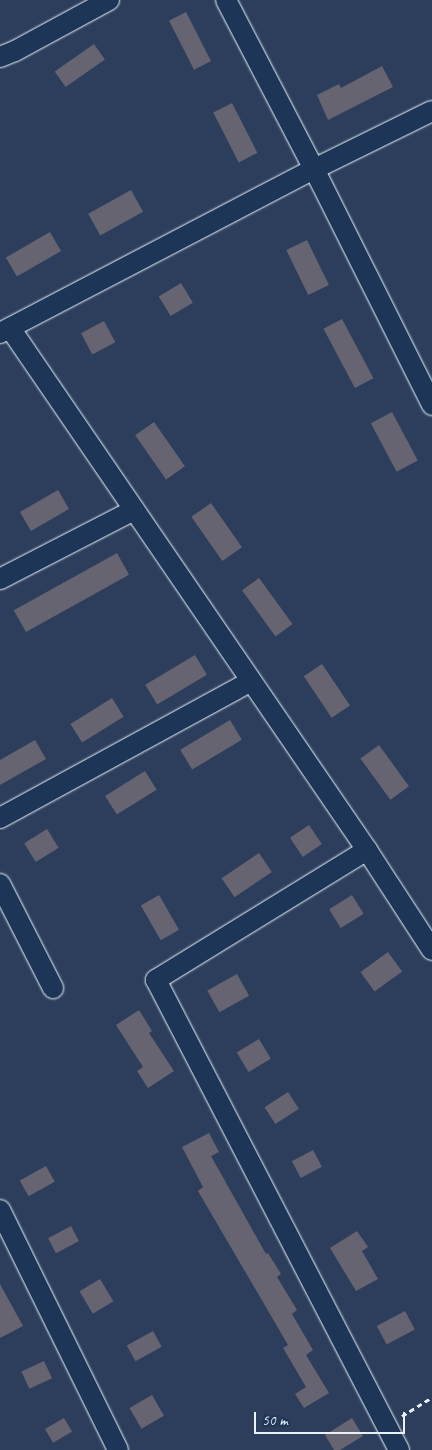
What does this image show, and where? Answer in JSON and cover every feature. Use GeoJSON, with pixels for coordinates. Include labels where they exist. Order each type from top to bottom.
{"type":"FeatureCollection","features":[{"type":"Feature","properties":{"kind":"street"},"geometry":{"type":"LineString","coordinates":[[0,57],[109,0]]}},
{"type":"Feature","properties":{"kind":"street"},"geometry":{"type":"LineString","coordinates":[[226,0],[432,405]]}},
{"type":"Feature","properties":{"kind":"street"},"geometry":{"type":"LineString","coordinates":[[432,111],[314,170],[5,331],[134,510],[252,681],[367,850],[432,950]]}},
{"type":"Feature","properties":{"kind":"street"},"geometry":{"type":"LineString","coordinates":[[0,579],[134,510]]}},
{"type":"Feature","properties":{"kind":"street"},"geometry":{"type":"LineString","coordinates":[[0,818],[252,681]]}},
{"type":"Feature","properties":{"kind":"street"},"geometry":{"type":"LineString","coordinates":[[367,850],[156,980],[400,1450]]}},
{"type":"Feature","properties":{"kind":"street"},"geometry":{"type":"LineString","coordinates":[[0,884],[53,988]]}},
{"type":"Feature","properties":{"kind":"street"},"geometry":{"type":"LineString","coordinates":[[0,1210],[118,1450]]}},
{"type":"Feature","properties":{"kind":"path"},"geometry":{"type":"LineString","coordinates":[[387,1425],[432,1397]]}},
{"type":"Feature","properties":{"kind":"building"},"geometry":{"type":"Polygon","coordinates":[[[186,12],[211,61],[194,70],[169,21],[186,12]]]}},
{"type":"Feature","properties":{"kind":"building"},"geometry":{"type":"Polygon","coordinates":[[[94,44],[105,60],[66,87],[55,72],[94,44]]]}},
{"type":"Feature","properties":{"kind":"building"},"geometry":{"type":"Polygon","coordinates":[[[382,66],[393,87],[328,120],[317,95],[339,84],[341,88],[382,66]]]}},
{"type":"Feature","properties":{"kind":"building"},"geometry":{"type":"Polygon","coordinates":[[[232,103],[257,153],[239,162],[213,113],[232,103]]]}},
{"type":"Feature","properties":{"kind":"building"},"geometry":{"type":"Polygon","coordinates":[[[131,190],[143,212],[100,236],[88,214],[131,190]]]}},
{"type":"Feature","properties":{"kind":"building"},"geometry":{"type":"Polygon","coordinates":[[[50,232],[61,251],[17,277],[6,258],[50,232]]]}},
{"type":"Feature","properties":{"kind":"building"},"geometry":{"type":"Polygon","coordinates":[[[307,240],[329,285],[308,295],[286,250],[307,240]]]}},
{"type":"Feature","properties":{"kind":"building"},"geometry":{"type":"Polygon","coordinates":[[[181,283],[193,303],[171,316],[159,296],[181,283]]]}},
{"type":"Feature","properties":{"kind":"building"},"geometry":{"type":"Polygon","coordinates":[[[342,319],[373,378],[355,388],[323,329],[342,319]]]}},
{"type":"Feature","properties":{"kind":"building"},"geometry":{"type":"Polygon","coordinates":[[[104,321],[115,342],[92,354],[81,333],[104,321]]]}},
{"type":"Feature","properties":{"kind":"building"},"geometry":{"type":"Polygon","coordinates":[[[392,412],[418,461],[397,472],[371,423],[392,412]]]}},
{"type":"Feature","properties":{"kind":"building"},"geometry":{"type":"Polygon","coordinates":[[[154,422],[185,466],[166,479],[135,435],[154,422]]]}},
{"type":"Feature","properties":{"kind":"building"},"geometry":{"type":"Polygon","coordinates":[[[58,490],[69,509],[31,531],[20,512],[58,490]]]}},
{"type":"Feature","properties":{"kind":"building"},"geometry":{"type":"Polygon","coordinates":[[[211,503],[242,547],[222,561],[191,517],[211,503]]]}},
{"type":"Feature","properties":{"kind":"building"},"geometry":{"type":"Polygon","coordinates":[[[117,553],[129,575],[26,632],[14,610],[117,553]]]}},
{"type":"Feature","properties":{"kind":"building"},"geometry":{"type":"Polygon","coordinates":[[[259,578],[293,624],[276,636],[242,590],[259,578]]]}},
{"type":"Feature","properties":{"kind":"building"},"geometry":{"type":"Polygon","coordinates":[[[195,655],[207,675],[157,705],[145,685],[195,655]]]}},
{"type":"Feature","properties":{"kind":"building"},"geometry":{"type":"Polygon","coordinates":[[[322,664],[350,705],[332,718],[304,676],[322,664]]]}},
{"type":"Feature","properties":{"kind":"building"},"geometry":{"type":"Polygon","coordinates":[[[112,698],[124,717],[82,743],[70,724],[112,698]]]}},
{"type":"Feature","properties":{"kind":"building"},"geometry":{"type":"Polygon","coordinates":[[[230,720],[242,740],[192,770],[180,750],[230,720]]]}},
{"type":"Feature","properties":{"kind":"building"},"geometry":{"type":"Polygon","coordinates":[[[35,740],[46,759],[0,785],[0,760],[35,740]]]}},
{"type":"Feature","properties":{"kind":"building"},"geometry":{"type":"Polygon","coordinates":[[[379,745],[409,786],[390,800],[360,759],[379,745]]]}},
{"type":"Feature","properties":{"kind":"building"},"geometry":{"type":"Polygon","coordinates":[[[145,771],[157,790],[117,815],[105,796],[145,771]]]}},
{"type":"Feature","properties":{"kind":"building"},"geometry":{"type":"Polygon","coordinates":[[[309,825],[322,844],[303,857],[290,838],[309,825]]]}},
{"type":"Feature","properties":{"kind":"building"},"geometry":{"type":"Polygon","coordinates":[[[47,829],[59,848],[36,862],[24,843],[47,829]]]}},
{"type":"Feature","properties":{"kind":"building"},"geometry":{"type":"Polygon","coordinates":[[[259,853],[272,872],[235,897],[222,878],[259,853]]]}},
{"type":"Feature","properties":{"kind":"building"},"geometry":{"type":"Polygon","coordinates":[[[159,895],[179,930],[161,940],[141,905],[159,895]]]}},
{"type":"Feature","properties":{"kind":"building"},"geometry":{"type":"Polygon","coordinates":[[[352,895],[364,914],[341,928],[329,909],[352,895]]]}},
{"type":"Feature","properties":{"kind":"building"},"geometry":{"type":"Polygon","coordinates":[[[388,952],[402,971],[375,991],[360,972],[388,952]]]}},
{"type":"Feature","properties":{"kind":"building"},"geometry":{"type":"Polygon","coordinates":[[[237,974],[249,996],[219,1012],[207,990],[237,974]]]}},
{"type":"Feature","properties":{"kind":"building"},"geometry":{"type":"Polygon","coordinates":[[[139,1010],[152,1031],[149,1033],[174,1071],[148,1088],[137,1071],[143,1067],[116,1025],[139,1010]]]}},
{"type":"Feature","properties":{"kind":"building"},"geometry":{"type":"Polygon","coordinates":[[[259,1039],[271,1059],[249,1072],[237,1052],[259,1039]]]}},
{"type":"Feature","properties":{"kind":"building"},"geometry":{"type":"Polygon","coordinates":[[[288,1092],[299,1109],[275,1124],[265,1107],[288,1092]]]}},
{"type":"Feature","properties":{"kind":"building"},"geometry":{"type":"Polygon","coordinates":[[[209,1133],[219,1152],[211,1156],[266,1254],[268,1253],[281,1274],[277,1277],[297,1310],[292,1314],[313,1350],[306,1355],[329,1393],[304,1408],[295,1394],[306,1387],[283,1348],[288,1345],[198,1191],[203,1187],[182,1147],[209,1133]]]}},
{"type":"Feature","properties":{"kind":"building"},"geometry":{"type":"Polygon","coordinates":[[[313,1150],[322,1167],[301,1178],[292,1161],[313,1150]]]}},
{"type":"Feature","properties":{"kind":"building"},"geometry":{"type":"Polygon","coordinates":[[[46,1166],[55,1182],[28,1196],[20,1181],[46,1166]]]}},
{"type":"Feature","properties":{"kind":"building"},"geometry":{"type":"Polygon","coordinates":[[[71,1226],[79,1241],[56,1253],[48,1238],[71,1226]]]}},
{"type":"Feature","properties":{"kind":"building"},"geometry":{"type":"Polygon","coordinates":[[[357,1231],[368,1247],[362,1251],[378,1279],[356,1291],[330,1248],[357,1231]]]}},
{"type":"Feature","properties":{"kind":"building"},"geometry":{"type":"Polygon","coordinates":[[[100,1279],[113,1301],[93,1314],[79,1291],[100,1279]]]}},
{"type":"Feature","properties":{"kind":"building"},"geometry":{"type":"Polygon","coordinates":[[[0,1284],[23,1326],[0,1338],[0,1284]]]}},
{"type":"Feature","properties":{"kind":"building"},"geometry":{"type":"Polygon","coordinates":[[[405,1311],[415,1330],[387,1345],[377,1326],[405,1311]]]}},
{"type":"Feature","properties":{"kind":"building"},"geometry":{"type":"Polygon","coordinates":[[[153,1331],[162,1347],[135,1361],[127,1346],[153,1331]]]}},
{"type":"Feature","properties":{"kind":"building"},"geometry":{"type":"Polygon","coordinates":[[[44,1361],[52,1378],[29,1389],[21,1372],[44,1361]]]}},
{"type":"Feature","properties":{"kind":"building"},"geometry":{"type":"Polygon","coordinates":[[[152,1395],[164,1416],[141,1429],[129,1408],[152,1395]]]}},
{"type":"Feature","properties":{"kind":"building"},"geometry":{"type":"Polygon","coordinates":[[[64,1418],[72,1432],[53,1443],[45,1429],[64,1418]]]}},
{"type":"Feature","properties":{"kind":"building"},"geometry":{"type":"Polygon","coordinates":[[[352,1418],[363,1436],[340,1450],[334,1450],[325,1435],[352,1418]]]}}]}
